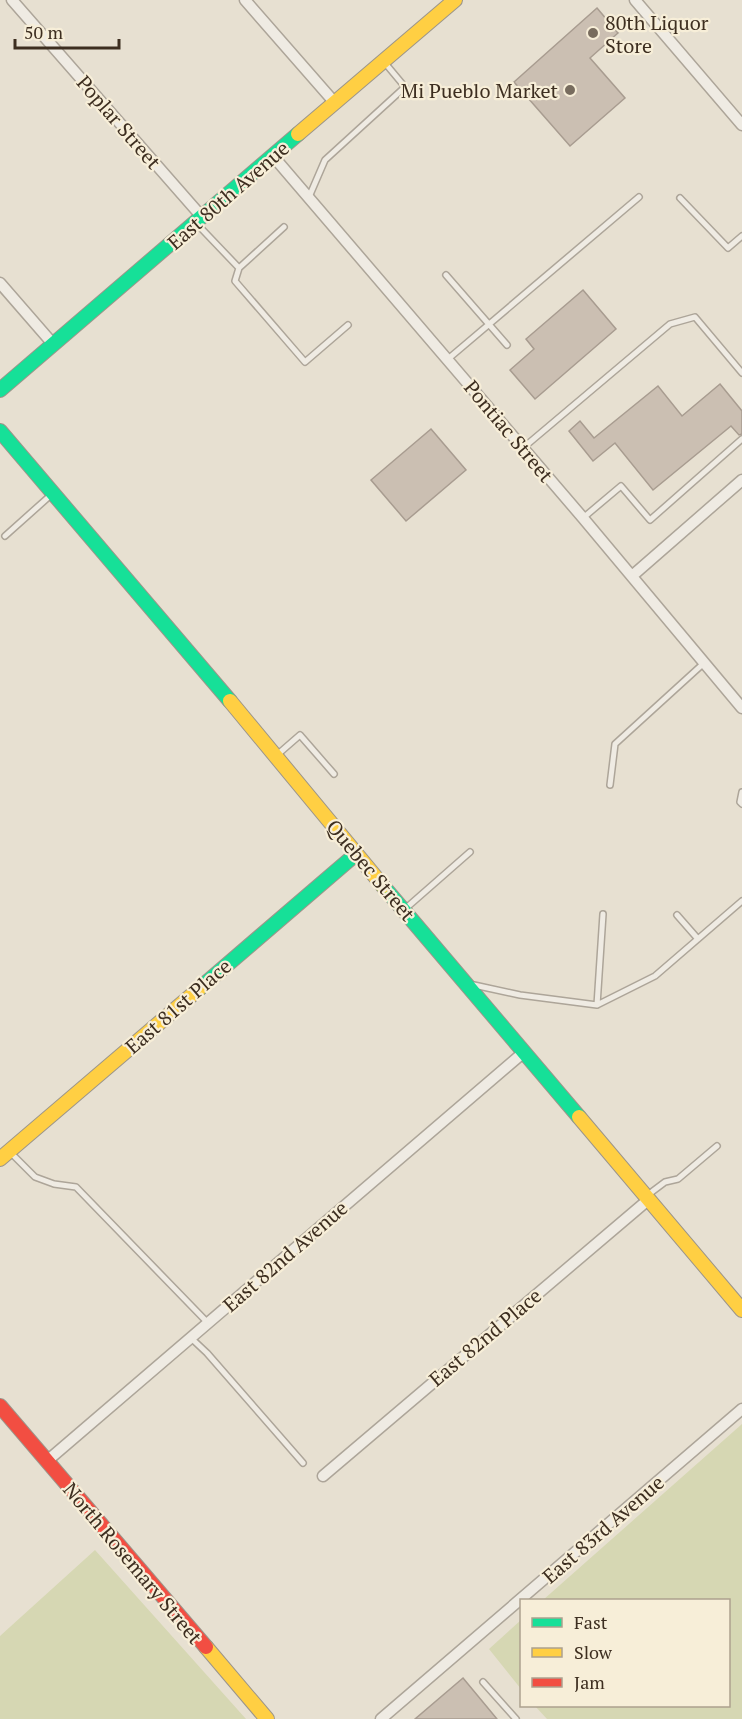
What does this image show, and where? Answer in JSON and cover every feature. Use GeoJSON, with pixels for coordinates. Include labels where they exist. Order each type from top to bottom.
{"type":"FeatureCollection","features":[{"type":"Feature","properties":{"kind":"street","name":"Poplar Street"},"geometry":{"type":"LineString","coordinates":[[12,0],[199,220]]}},
{"type":"Feature","properties":{"kind":"street"},"geometry":{"type":"LineString","coordinates":[[245,0],[335,103]]}},
{"type":"Feature","properties":{"kind":"street","name":"East 80th Avenue"},"geometry":{"type":"LineString","coordinates":[[0,390],[455,0]]}},
{"type":"Feature","properties":{"kind":"street"},"geometry":{"type":"LineString","coordinates":[[635,0],[742,125]]}},
{"type":"Feature","properties":{"kind":"street","name":"Pontiac Street"},"geometry":{"type":"LineString","coordinates":[[273,156],[524,448],[742,708]]}},
{"type":"Feature","properties":{"kind":"street"},"geometry":{"type":"LineString","coordinates":[[0,283],[53,344]]}},
{"type":"Feature","properties":{"kind":"street","name":"Quebec Street"},"geometry":{"type":"LineString","coordinates":[[0,431],[742,1310]]}},
{"type":"Feature","properties":{"kind":"street"},"geometry":{"type":"LineString","coordinates":[[632,576],[742,480]]}},
{"type":"Feature","properties":{"kind":"street","name":"East 81st Place"},"geometry":{"type":"LineString","coordinates":[[5,1155],[356,854]]}},
{"type":"Feature","properties":{"kind":"street","name":"East 82nd Avenue"},"geometry":{"type":"LineString","coordinates":[[47,1461],[524,1052]]}},
{"type":"Feature","properties":{"kind":"street","name":"East 82nd Place"},"geometry":{"type":"LineString","coordinates":[[323,1476],[647,1198]]}},
{"type":"Feature","properties":{"kind":"street","name":"North Rosemary Street"},"geometry":{"type":"LineString","coordinates":[[0,1406],[267,1719]]}},
{"type":"Feature","properties":{"kind":"street","name":"East 83rd Avenue"},"geometry":{"type":"LineString","coordinates":[[521,1599],[742,1409]]}},
{"type":"Feature","properties":{"kind":"street","name":"East 83rd Avenue"},"geometry":{"type":"LineString","coordinates":[[381,1719],[520,1600]]}},
{"type":"Feature","properties":{"kind":"lane"},"geometry":{"type":"LineString","coordinates":[[309,198],[325,159],[405,87],[384,62]]}},
{"type":"Feature","properties":{"kind":"lane"},"geometry":{"type":"LineString","coordinates":[[448,359],[639,197]]}},
{"type":"Feature","properties":{"kind":"lane"},"geometry":{"type":"LineString","coordinates":[[680,198],[728,248],[742,236]]}},
{"type":"Feature","properties":{"kind":"lane"},"geometry":{"type":"LineString","coordinates":[[199,220],[239,268]]}},
{"type":"Feature","properties":{"kind":"lane"},"geometry":{"type":"LineString","coordinates":[[284,227],[239,268],[235,281],[305,362],[348,325]]}},
{"type":"Feature","properties":{"kind":"lane"},"geometry":{"type":"LineString","coordinates":[[446,275],[507,345]]}},
{"type":"Feature","properties":{"kind":"lane"},"geometry":{"type":"LineString","coordinates":[[524,448],[670,324],[695,317],[742,373]]}},
{"type":"Feature","properties":{"kind":"lane"},"geometry":{"type":"LineString","coordinates":[[583,518],[621,486],[650,520],[742,439]]}},
{"type":"Feature","properties":{"kind":"lane"},"geometry":{"type":"LineString","coordinates":[[5,536],[53,493]]}},
{"type":"Feature","properties":{"kind":"lane"},"geometry":{"type":"LineString","coordinates":[[610,785],[615,744],[704,663]]}},
{"type":"Feature","properties":{"kind":"lane"},"geometry":{"type":"LineString","coordinates":[[276,756],[300,735],[334,774]]}},
{"type":"Feature","properties":{"kind":"lane"},"geometry":{"type":"LineString","coordinates":[[742,792],[740,802],[742,804]]}},
{"type":"Feature","properties":{"kind":"lane"},"geometry":{"type":"LineString","coordinates":[[404,910],[470,852]]}},
{"type":"Feature","properties":{"kind":"lane"},"geometry":{"type":"LineString","coordinates":[[467,983],[519,995],[597,1005],[655,976],[742,901]]}},
{"type":"Feature","properties":{"kind":"lane"},"geometry":{"type":"LineString","coordinates":[[597,1005],[603,914]]}},
{"type":"Feature","properties":{"kind":"lane"},"geometry":{"type":"LineString","coordinates":[[676,915],[698,939]]}},
{"type":"Feature","properties":{"kind":"lane"},"geometry":{"type":"LineString","coordinates":[[647,1198],[664,1182],[678,1179],[717,1146]]}},
{"type":"Feature","properties":{"kind":"lane"},"geometry":{"type":"LineString","coordinates":[[5,1155],[35,1177],[76,1187],[207,1322]]}},
{"type":"Feature","properties":{"kind":"lane"},"geometry":{"type":"LineString","coordinates":[[190,1337],[207,1353],[303,1463]]}},
{"type":"Feature","properties":{"kind":"lane"},"geometry":{"type":"LineString","coordinates":[[483,1682],[516,1719]]}},
{"type":"Feature","properties":{"kind":"green space"},"geometry":{"type":"Polygon","coordinates":[[[742,1424],[742,1719],[547,1719],[536,1707],[730,1707],[730,1599],[544,1599],[742,1424]]]}},
{"type":"Feature","properties":{"kind":"green space"},"geometry":{"type":"Polygon","coordinates":[[[95,1550],[246,1719],[0,1719],[0,1636],[95,1550]]]}},
{"type":"Feature","properties":{"kind":"green space"},"geometry":{"type":"Polygon","coordinates":[[[520,1621],[520,1688],[489,1649],[520,1621]]]}},
{"type":"Feature","properties":{"kind":"building","name":"Mi Pueblo Market"},"geometry":{"type":"Polygon","coordinates":[[[597,8],[618,33],[590,58],[625,98],[570,146],[514,82],[597,8]]]}},
{"type":"Feature","properties":{"kind":"building"},"geometry":{"type":"Polygon","coordinates":[[[583,290],[616,329],[535,399],[510,370],[534,349],[526,339],[583,290]]]}},
{"type":"Feature","properties":{"kind":"building"},"geometry":{"type":"Polygon","coordinates":[[[720,384],[742,411],[742,434],[739,435],[731,426],[653,490],[615,443],[593,461],[569,431],[580,421],[594,438],[658,386],[682,416],[720,384]]]}},
{"type":"Feature","properties":{"kind":"building"},"geometry":{"type":"Polygon","coordinates":[[[431,429],[466,470],[406,521],[371,480],[431,429]]]}},
{"type":"Feature","properties":{"kind":"building"},"geometry":{"type":"Polygon","coordinates":[[[463,1678],[497,1719],[415,1719],[463,1678]]]}},
{"type":"Feature","properties":{"kind":"traffic: fast"},"geometry":{"type":"LineString","coordinates":[[0,390],[298,134]]}},
{"type":"Feature","properties":{"kind":"traffic: fast"},"geometry":{"type":"LineString","coordinates":[[0,431],[230,701]]}},
{"type":"Feature","properties":{"kind":"traffic: fast"},"geometry":{"type":"LineString","coordinates":[[200,988],[356,854]]}},
{"type":"Feature","properties":{"kind":"traffic: fast"},"geometry":{"type":"LineString","coordinates":[[383,886],[579,1117]]}},
{"type":"Feature","properties":{"kind":"traffic: slow"},"geometry":{"type":"LineString","coordinates":[[298,134],[455,0]]}},
{"type":"Feature","properties":{"kind":"traffic: slow"},"geometry":{"type":"LineString","coordinates":[[230,701],[383,886]]}},
{"type":"Feature","properties":{"kind":"traffic: slow"},"geometry":{"type":"LineString","coordinates":[[0,1159],[200,988]]}},
{"type":"Feature","properties":{"kind":"traffic: slow"},"geometry":{"type":"LineString","coordinates":[[579,1117],[742,1310]]}},
{"type":"Feature","properties":{"kind":"traffic: slow"},"geometry":{"type":"LineString","coordinates":[[206,1647],[267,1719]]}},
{"type":"Feature","properties":{"kind":"traffic: jam"},"geometry":{"type":"LineString","coordinates":[[0,1406],[206,1647]]}},
{"type":"Feature","properties":{"kind":"place","name":"80th Liquor Store"},"geometry":{"type":"Point","coordinates":[593,33]}},
{"type":"Feature","properties":{"kind":"place","name":"Mi Pueblo Market"},"geometry":{"type":"Point","coordinates":[570,90]}}]}
